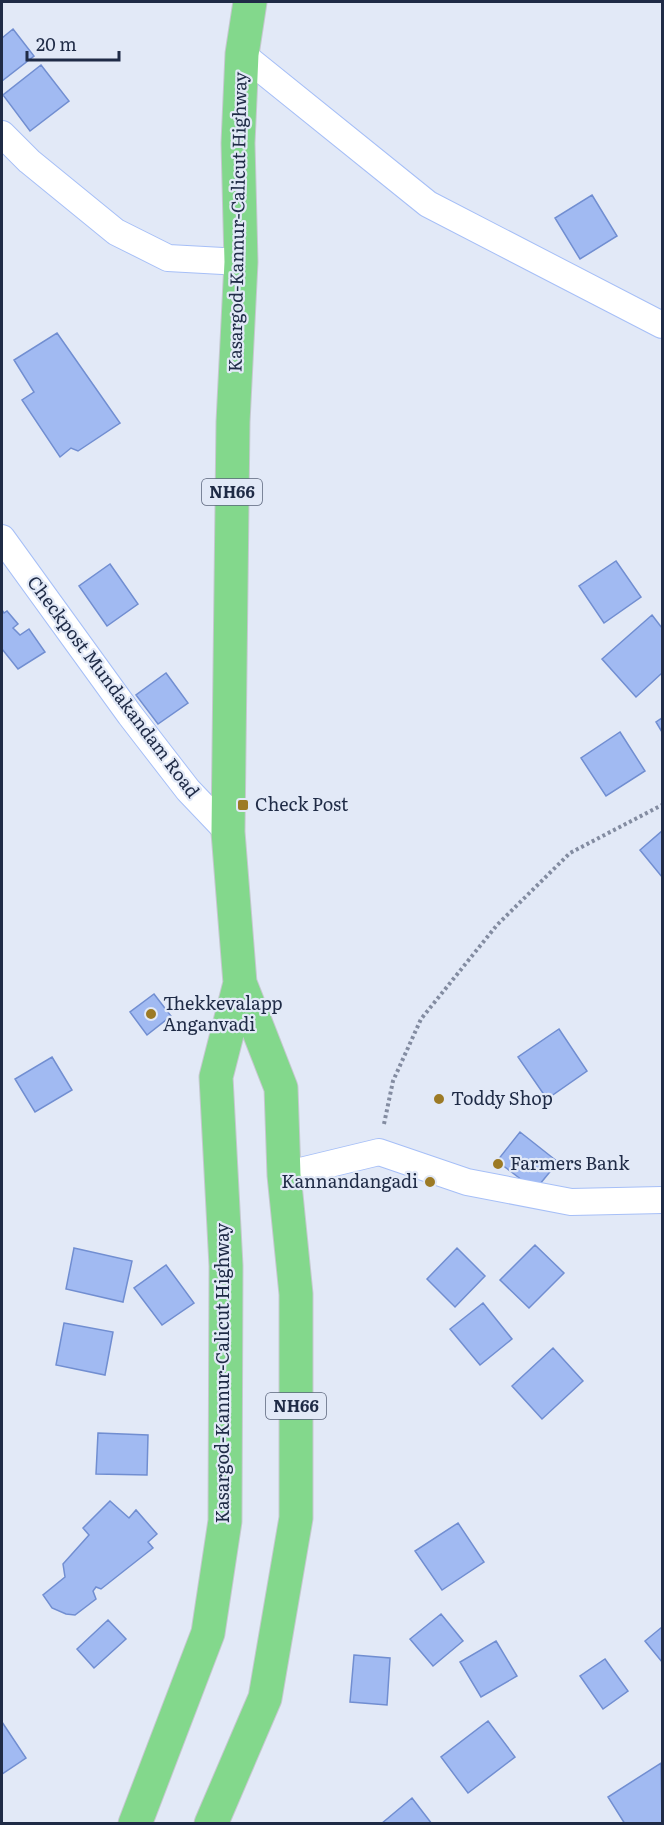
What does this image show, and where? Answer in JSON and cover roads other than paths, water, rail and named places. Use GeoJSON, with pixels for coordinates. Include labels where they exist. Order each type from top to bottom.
{"type":"FeatureCollection","features":[{"type":"Feature","properties":{"kind":"highway","name":"Kasargod-Kannur-Calicut Highway"},"geometry":{"type":"LineString","coordinates":[[211,1824],[265,1698],[296,1518],[296,1294],[284,1174],[281,1088],[240,983],[228,832],[233,422],[241,262],[237,143],[242,54],[250,2]]}},
{"type":"Feature","properties":{"kind":"highway","name":"Kasargod-Kannur-Calicut Highway"},"geometry":{"type":"LineString","coordinates":[[135,1824],[208,1633],[225,1521],[226,1266],[216,1077],[240,983]]}},
{"type":"Feature","properties":{"kind":"street"},"geometry":{"type":"LineString","coordinates":[[242,54],[428,204],[663,325]]}},
{"type":"Feature","properties":{"kind":"street"},"geometry":{"type":"LineString","coordinates":[[2,134],[29,161],[116,232],[168,258],[241,262]]}},
{"type":"Feature","properties":{"kind":"street","name":"Checkpost Mundakandam Road"},"geometry":{"type":"LineString","coordinates":[[2,538],[130,716],[188,790],[228,832]]}},
{"type":"Feature","properties":{"kind":"street"},"geometry":{"type":"LineString","coordinates":[[284,1174],[379,1152],[467,1182],[571,1202],[663,1200]]}},
{"type":"Feature","properties":{"kind":"place","name":"Check Post"},"geometry":{"type":"Point","coordinates":[243,805]}},
{"type":"Feature","properties":{"kind":"place","name":"Thekkevalapp Anganvadi"},"geometry":{"type":"Point","coordinates":[151,1014]}},
{"type":"Feature","properties":{"kind":"place","name":"Toddy Shop"},"geometry":{"type":"Point","coordinates":[439,1099]}},
{"type":"Feature","properties":{"kind":"place","name":"Farmers Bank"},"geometry":{"type":"Point","coordinates":[498,1164]}},
{"type":"Feature","properties":{"kind":"place","name":"Kannandangadi"},"geometry":{"type":"Point","coordinates":[430,1182]}}]}
